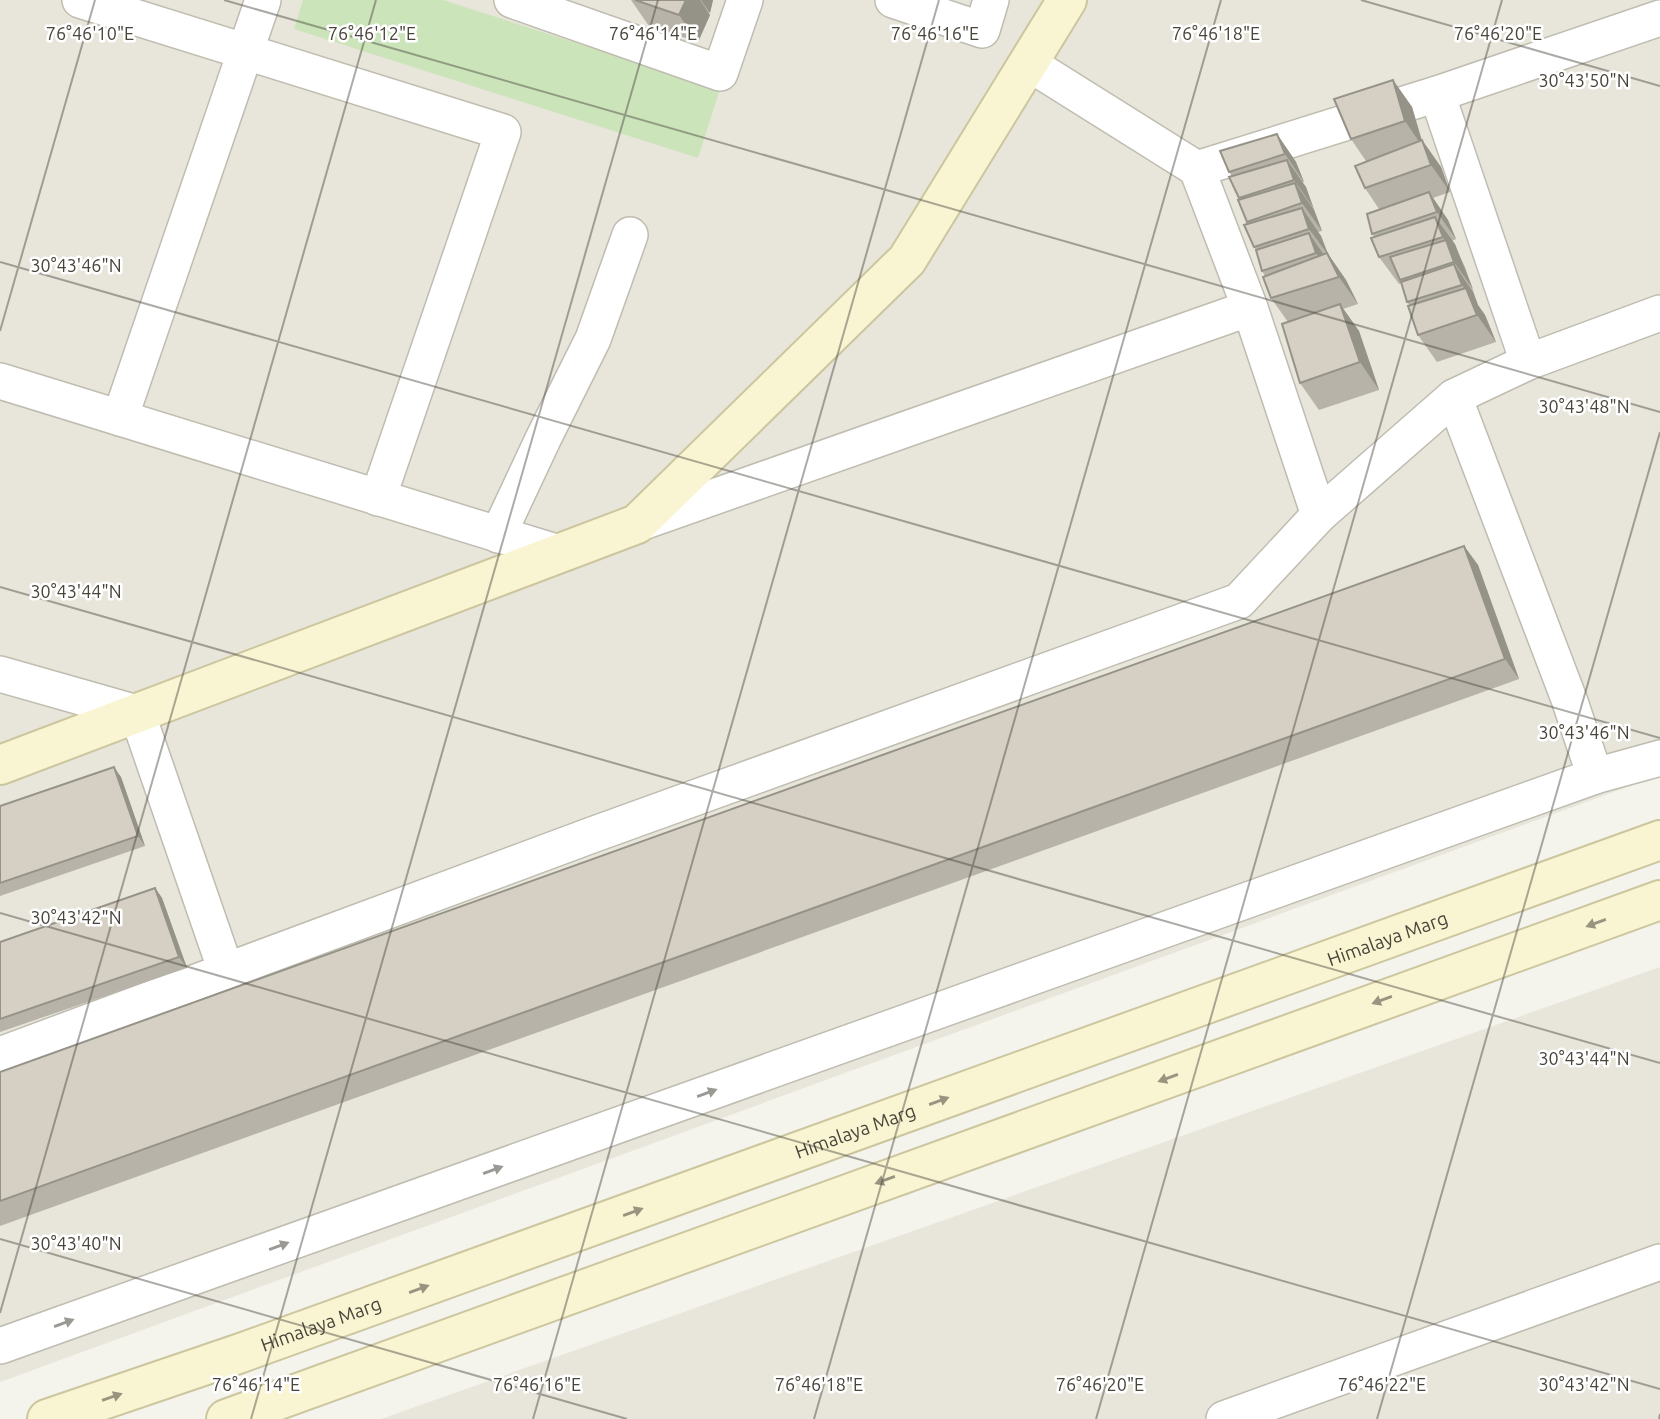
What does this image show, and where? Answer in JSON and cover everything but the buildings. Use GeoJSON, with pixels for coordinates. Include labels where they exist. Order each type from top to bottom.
{"type":"FeatureCollection","features":[{"type":"Feature","properties":{"kind":"main road"},"geometry":{"type":"LineString","coordinates":[[0,765],[636,524],[907,260],[1067,0]]}},
{"type":"Feature","properties":{"kind":"main road","name":"Himalaya Marg"},"geometry":{"type":"LineString","coordinates":[[47,1419],[238,1354],[1660,840]]}},
{"type":"Feature","properties":{"kind":"main road"},"geometry":{"type":"LineString","coordinates":[[226,1419],[1660,900]]}},
{"type":"Feature","properties":{"kind":"street"},"geometry":{"type":"LineString","coordinates":[[80,0],[503,132],[377,498]]}},
{"type":"Feature","properties":{"kind":"street"},"geometry":{"type":"LineString","coordinates":[[120,418],[263,0]]}},
{"type":"Feature","properties":{"kind":"street"},"geometry":{"type":"LineString","coordinates":[[512,0],[720,73],[745,0]]}},
{"type":"Feature","properties":{"kind":"street"},"geometry":{"type":"LineString","coordinates":[[893,0],[982,30],[991,0]]}},
{"type":"Feature","properties":{"kind":"street"},"geometry":{"type":"LineString","coordinates":[[1197,169],[1437,94],[1660,18]]}},
{"type":"Feature","properties":{"kind":"street"},"geometry":{"type":"LineString","coordinates":[[1028,63],[1197,169],[1250,308],[1319,514]]}},
{"type":"Feature","properties":{"kind":"street"},"geometry":{"type":"LineString","coordinates":[[1437,94],[1528,362]]}},
{"type":"Feature","properties":{"kind":"street"},"geometry":{"type":"LineString","coordinates":[[498,535],[593,339],[630,235]]}},
{"type":"Feature","properties":{"kind":"street"},"geometry":{"type":"LineString","coordinates":[[636,524],[1250,308]]}},
{"type":"Feature","properties":{"kind":"street"},"geometry":{"type":"LineString","coordinates":[[0,1055],[592,835],[1239,601],[1319,514],[1454,397],[1528,362],[1660,313]]}},
{"type":"Feature","properties":{"kind":"street"},"geometry":{"type":"LineString","coordinates":[[0,381],[559,553]]}},
{"type":"Feature","properties":{"kind":"street"},"geometry":{"type":"LineString","coordinates":[[1454,397],[1569,699],[1595,776]]}},
{"type":"Feature","properties":{"kind":"street"},"geometry":{"type":"LineString","coordinates":[[0,674],[137,713],[226,971]]}},
{"type":"Feature","properties":{"kind":"street"},"geometry":{"type":"LineString","coordinates":[[0,1346],[1595,776],[1660,758]]}},
{"type":"Feature","properties":{"kind":"street"},"geometry":{"type":"LineString","coordinates":[[1224,1419],[1660,1262]]}},
{"type":"Feature","properties":{"kind":"shaded area"},"geometry":{"type":"Polygon","coordinates":[[[0,0],[1660,0],[1660,775],[0,1382],[0,0]]]}},
{"type":"Feature","properties":{"kind":"shaded area"},"geometry":{"type":"Polygon","coordinates":[[[1660,967],[1660,1419],[381,1419],[1660,967]]]}},
{"type":"Feature","properties":{"kind":"green space"},"geometry":{"type":"Polygon","coordinates":[[[303,0],[443,0],[720,89],[698,158],[294,29],[303,0]]]}}]}
